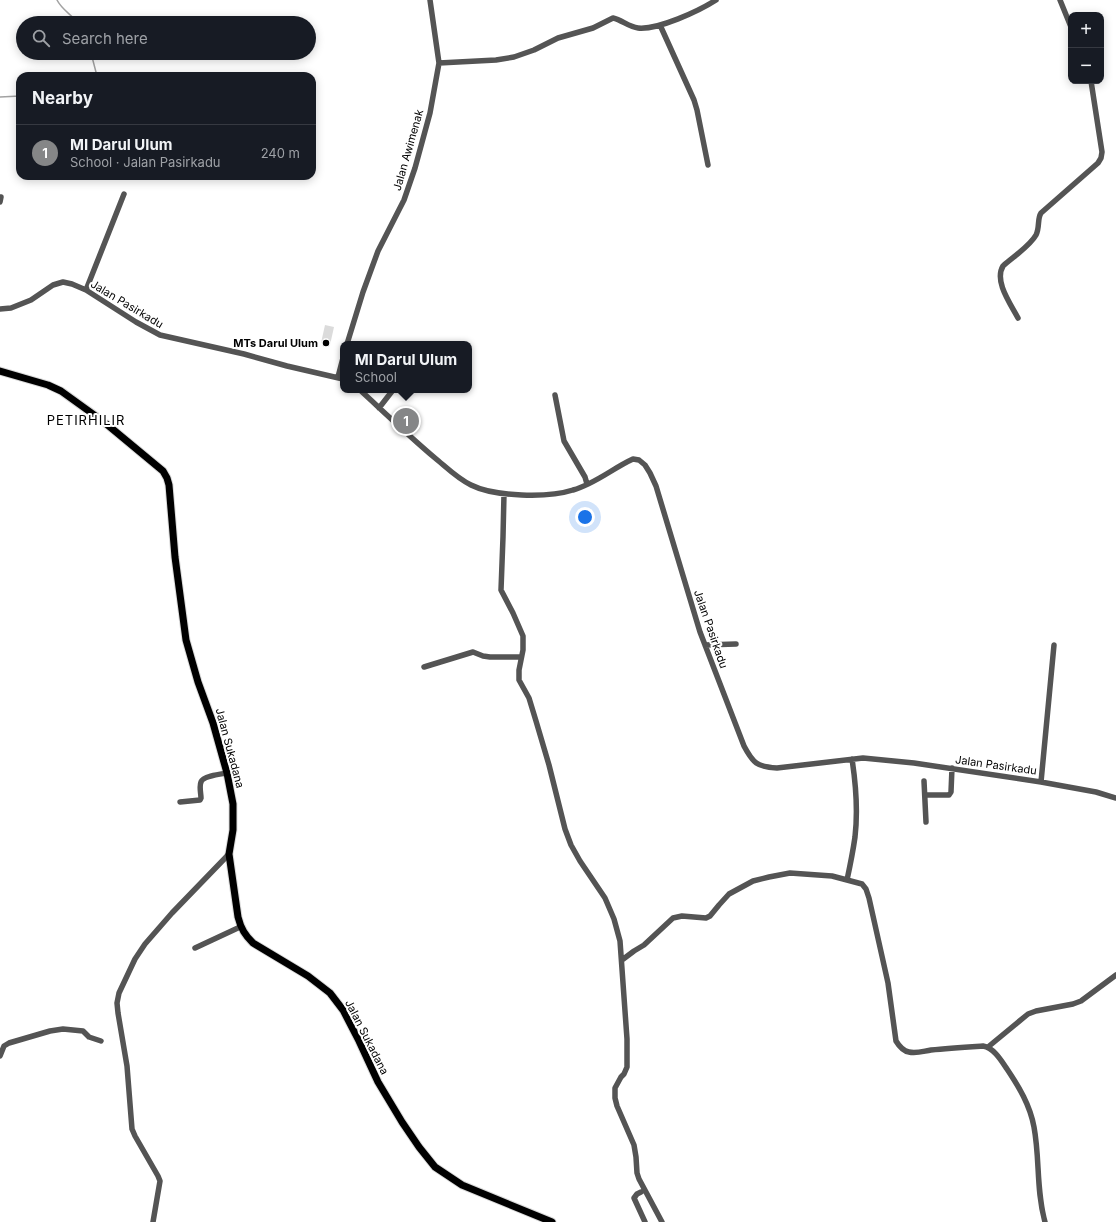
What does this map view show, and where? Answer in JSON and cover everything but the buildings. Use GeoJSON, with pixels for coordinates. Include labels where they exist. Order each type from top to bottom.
{"type":"FeatureCollection","features":[{"type":"Feature","properties":{"kind":"main road","name":"Jalan Sukadana"},"geometry":{"type":"LineString","coordinates":[[0,371],[48,385],[61,391],[104,422],[163,471],[167,478],[170,485],[175,557],[186,640],[198,682],[213,723],[227,773],[233,804],[233,830],[229,854],[240,927],[247,937],[254,943],[308,976],[330,993],[343,1010],[360,1041],[378,1082],[402,1122],[435,1167],[462,1185],[552,1222]]}},
{"type":"Feature","properties":{"kind":"street","name":"Jalan Awimenak"},"geometry":{"type":"LineString","coordinates":[[347,341],[378,252],[404,200],[416,168],[430,113],[439,63],[430,0]]}},
{"type":"Feature","properties":{"kind":"street"},"geometry":{"type":"LineString","coordinates":[[439,63],[496,60],[514,57],[534,50],[558,38],[593,28],[613,18],[619,19],[632,27],[648,28],[695,13],[716,0]]}},
{"type":"Feature","properties":{"kind":"street"},"geometry":{"type":"LineString","coordinates":[[1060,0],[1068,20]]}},
{"type":"Feature","properties":{"kind":"street"},"geometry":{"type":"LineString","coordinates":[[660,25],[694,100],[699,117],[708,165]]}},
{"type":"Feature","properties":{"kind":"street"},"geometry":{"type":"LineString","coordinates":[[1018,318],[1000,280],[1003,266],[1035,236],[1039,226],[1039,216],[1041,213],[1098,163],[1101,158],[1102,152],[1091,84]]}},
{"type":"Feature","properties":{"kind":"street"},"geometry":{"type":"LineString","coordinates":[[86,290],[124,194]]}},
{"type":"Feature","properties":{"kind":"street","name":"Jalan Pasirkadu"},"geometry":{"type":"LineString","coordinates":[[0,309],[11,308],[31,300],[53,284],[63,282],[86,290],[136,322],[160,335],[340,378]]}},
{"type":"Feature","properties":{"kind":"street","name":"Jalan Pasirkadu"},"geometry":{"type":"LineString","coordinates":[[363,393],[421,446],[463,480],[476,487],[504,494],[536,495],[561,493],[574,490],[587,484],[633,459],[639,460],[645,465],[656,486],[672,544],[705,645],[744,746],[751,758],[758,765],[777,768],[863,758],[952,768],[1041,782],[1096,792],[1116,798]]}},
{"type":"Feature","properties":{"kind":"street"},"geometry":{"type":"LineString","coordinates":[[379,408],[391,393]]}},
{"type":"Feature","properties":{"kind":"street"},"geometry":{"type":"LineString","coordinates":[[555,395],[564,441],[585,477],[587,484]]}},
{"type":"Feature","properties":{"kind":"street"},"geometry":{"type":"LineString","coordinates":[[504,494],[501,590],[523,636],[523,650],[518,670],[519,680],[529,698],[549,765],[565,829],[571,845],[605,898],[614,919],[620,941],[626,1039],[626,1067],[624,1074],[615,1088],[615,1098],[634,1145],[637,1173],[662,1222]]}},
{"type":"Feature","properties":{"kind":"street"},"geometry":{"type":"LineString","coordinates":[[705,645],[736,644]]}},
{"type":"Feature","properties":{"kind":"street"},"geometry":{"type":"LineString","coordinates":[[1041,782],[1054,645]]}},
{"type":"Feature","properties":{"kind":"street"},"geometry":{"type":"LineString","coordinates":[[424,667],[473,652],[490,657],[521,657]]}},
{"type":"Feature","properties":{"kind":"street"},"geometry":{"type":"LineString","coordinates":[[847,880],[855,836],[856,819],[856,783],[852,759]]}},
{"type":"Feature","properties":{"kind":"street"},"geometry":{"type":"LineString","coordinates":[[925,795],[950,796],[952,768]]}},
{"type":"Feature","properties":{"kind":"street"},"geometry":{"type":"LineString","coordinates":[[180,802],[200,800],[200,784],[202,780],[207,777],[227,773]]}},
{"type":"Feature","properties":{"kind":"street"},"geometry":{"type":"LineString","coordinates":[[924,781],[926,822]]}},
{"type":"Feature","properties":{"kind":"street"},"geometry":{"type":"LineString","coordinates":[[153,1222],[160,1181],[132,1129],[127,1066],[117,1003],[119,993],[135,959],[145,944],[172,913],[229,854]]}},
{"type":"Feature","properties":{"kind":"street"},"geometry":{"type":"LineString","coordinates":[[622,960],[644,946],[673,918],[682,916],[706,918],[710,916],[729,894],[753,881],[790,873],[832,876],[862,884],[866,889],[869,898],[888,983],[898,1046],[903,1050],[916,1053],[931,1050],[983,1046],[988,1047],[999,1058],[1018,1086],[1030,1112],[1036,1142],[1040,1206],[1045,1222]]}},
{"type":"Feature","properties":{"kind":"street"},"geometry":{"type":"LineString","coordinates":[[195,948],[240,927]]}},
{"type":"Feature","properties":{"kind":"street"},"geometry":{"type":"LineString","coordinates":[[988,1047],[1028,1014],[1081,1001],[1116,975]]}},
{"type":"Feature","properties":{"kind":"street"},"geometry":{"type":"LineString","coordinates":[[0,1056],[4,1046],[9,1043],[50,1031],[63,1029],[83,1031],[89,1037],[101,1040]]}},
{"type":"Feature","properties":{"kind":"street"},"geometry":{"type":"LineString","coordinates":[[641,1192],[634,1198],[645,1222]]}},
{"type":"Feature","properties":{"kind":"shaded area"},"geometry":{"type":"Polygon","coordinates":[[[325,325],[334,327],[330,345],[321,343],[325,325]]]}},
{"type":"Feature","properties":{"kind":"waterway"},"geometry":{"type":"LineString","coordinates":[[57,0],[61,7],[71,16]]}},
{"type":"Feature","properties":{"kind":"waterway"},"geometry":{"type":"LineString","coordinates":[[93,60],[96,72]]}},
{"type":"Feature","properties":{"kind":"waterway"},"geometry":{"type":"LineString","coordinates":[[0,97],[16,96]]}},
{"type":"Feature","properties":{"kind":"place","name":"MTs Darul Ulum"},"geometry":{"type":"Point","coordinates":[326,343]}},
{"type":"Feature","properties":{"kind":"place","name":"MI Darul Ulum"},"geometry":{"type":"Point","coordinates":[406,421]}},
{"type":"Feature","properties":{"kind":"district","name":"PETIRHILIR"},"geometry":{"type":"Point","coordinates":[86,420]}}]}
